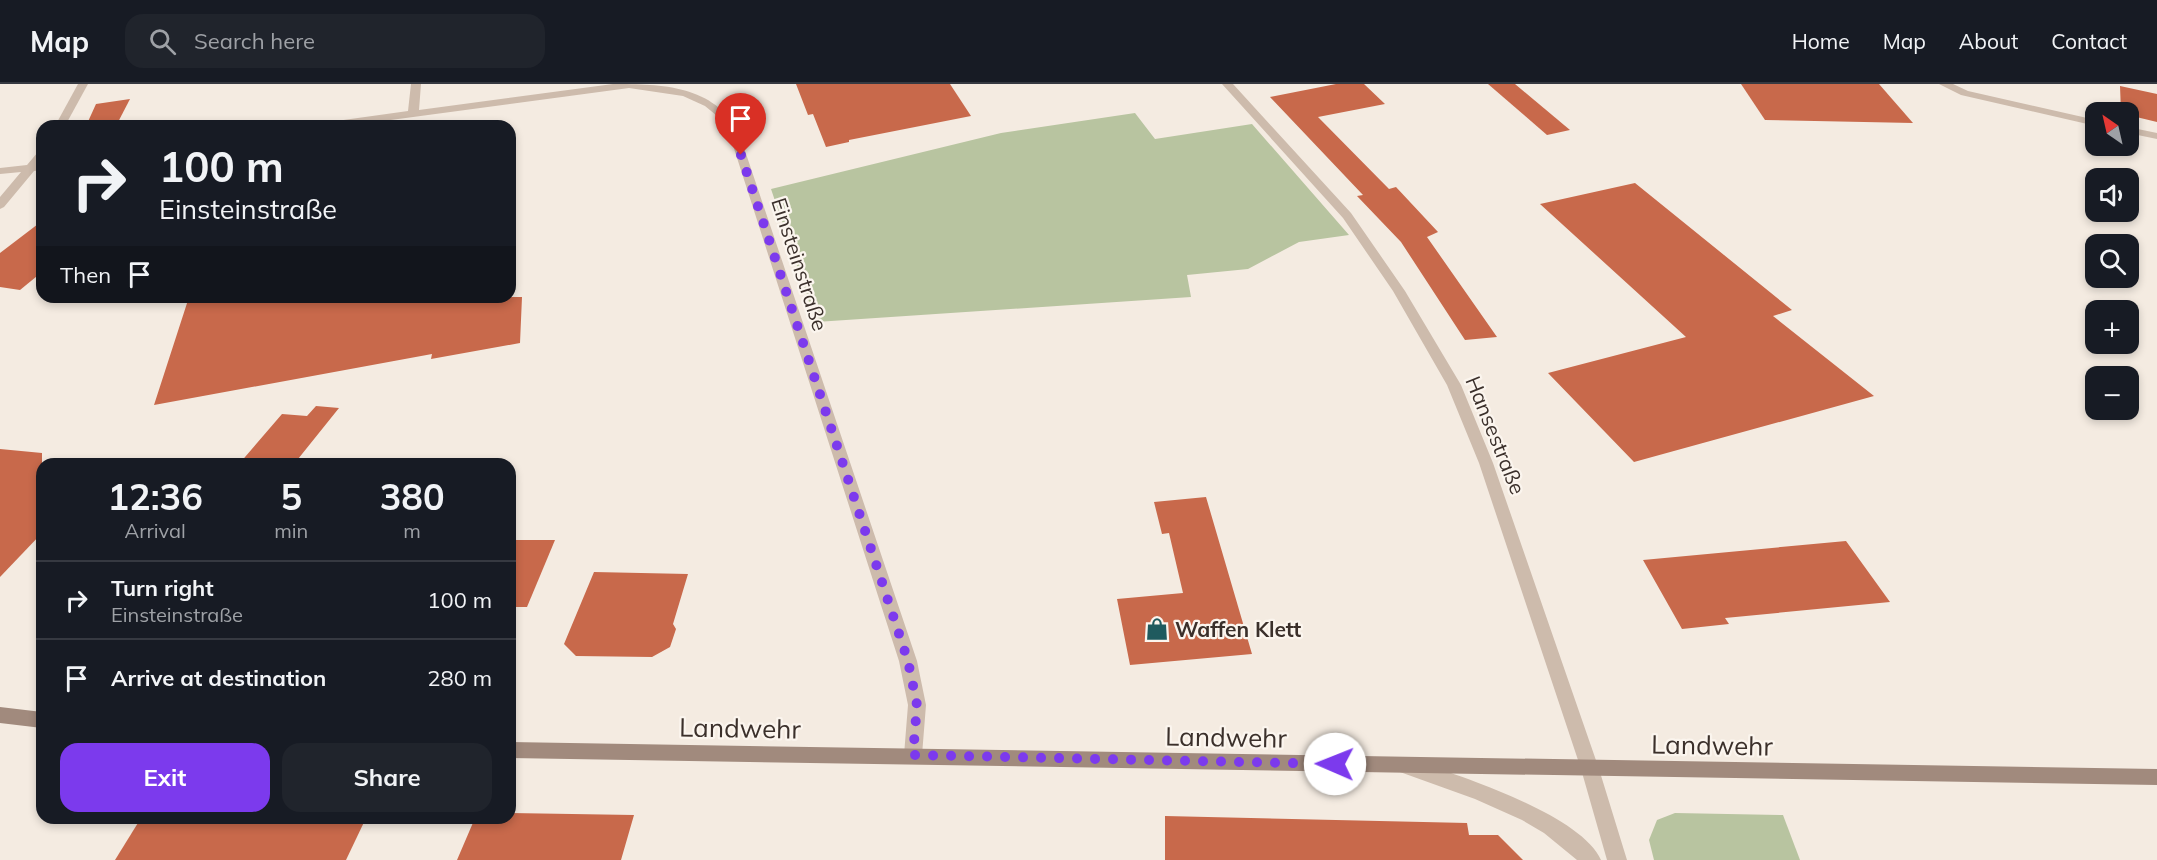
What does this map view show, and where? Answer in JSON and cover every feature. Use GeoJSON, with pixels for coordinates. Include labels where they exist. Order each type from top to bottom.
{"type":"FeatureCollection","features":[{"type":"Feature","properties":{"kind":"main road"},"geometry":{"type":"LineString","coordinates":[[0,715],[36,719]]}},
{"type":"Feature","properties":{"kind":"main road","name":"Landwehr"},"geometry":{"type":"LineString","coordinates":[[516,750],[2157,777]]}},
{"type":"Feature","properties":{"kind":"street"},"geometry":{"type":"LineString","coordinates":[[63,120],[84,84]]}},
{"type":"Feature","properties":{"kind":"street"},"geometry":{"type":"LineString","coordinates":[[413,113],[416,84]]}},
{"type":"Feature","properties":{"kind":"street","name":"Hansestraße"},"geometry":{"type":"LineString","coordinates":[[1227,84],[1347,216],[1399,291],[1455,385],[1486,463],[1590,769],[1617,860]]}},
{"type":"Feature","properties":{"kind":"street"},"geometry":{"type":"LineString","coordinates":[[1944,84],[1965,93],[2085,120]]}},
{"type":"Feature","properties":{"kind":"street","name":"Einsteinstraße"},"geometry":{"type":"LineString","coordinates":[[364,120],[629,85],[685,93],[709,104],[726,118],[738,145],[908,661],[917,705],[913,755]]}},
{"type":"Feature","properties":{"kind":"street"},"geometry":{"type":"LineString","coordinates":[[2139,132],[2157,136]]}},
{"type":"Feature","properties":{"kind":"street"},"geometry":{"type":"LineString","coordinates":[[0,171],[36,167]]}},
{"type":"Feature","properties":{"kind":"street"},"geometry":{"type":"LineString","coordinates":[[0,205],[36,169]]}},
{"type":"Feature","properties":{"kind":"street"},"geometry":{"type":"LineString","coordinates":[[1404,765],[1527,811],[1565,835],[1591,860]]}},
{"type":"Feature","properties":{"kind":"green space"},"geometry":{"type":"Polygon","coordinates":[[[1135,113],[1155,139],[1252,124],[1349,235],[1299,242],[1248,269],[1187,275],[1191,297],[816,322],[771,189],[1001,133],[1135,113]]]}},
{"type":"Feature","properties":{"kind":"green space"},"geometry":{"type":"Polygon","coordinates":[[[1675,813],[1783,815],[1800,860],[1654,860],[1649,840],[1657,820],[1675,813]]]}},
{"type":"Feature","properties":{"kind":"building"},"geometry":{"type":"Polygon","coordinates":[[[796,84],[950,84],[971,116],[849,140],[849,142],[826,147],[813,114],[808,115],[796,84]]]}},
{"type":"Feature","properties":{"kind":"building"},"geometry":{"type":"Polygon","coordinates":[[[1336,84],[1364,84],[1385,104],[1318,117],[1389,189],[1396,187],[1438,232],[1427,237],[1497,337],[1465,340],[1401,242],[1357,196],[1363,195],[1270,97],[1336,84]]]}},
{"type":"Feature","properties":{"kind":"building"},"geometry":{"type":"Polygon","coordinates":[[[1488,84],[1515,84],[1570,130],[1547,135],[1488,84]]]}},
{"type":"Feature","properties":{"kind":"building"},"geometry":{"type":"Polygon","coordinates":[[[1741,84],[1879,84],[1913,123],[1765,120],[1741,84]]]}},
{"type":"Feature","properties":{"kind":"building"},"geometry":{"type":"Polygon","coordinates":[[[2120,86],[2157,94],[2157,122],[2139,118],[2139,102],[2121,102],[2120,86]]]}},
{"type":"Feature","properties":{"kind":"building"},"geometry":{"type":"Polygon","coordinates":[[[130,99],[119,120],[89,120],[96,104],[130,99]]]}},
{"type":"Feature","properties":{"kind":"building"},"geometry":{"type":"Polygon","coordinates":[[[1635,183],[1792,310],[1773,316],[1874,396],[1634,462],[1548,373],[1686,337],[1540,204],[1635,183]]]}},
{"type":"Feature","properties":{"kind":"building"},"geometry":{"type":"Polygon","coordinates":[[[36,226],[36,277],[20,290],[0,287],[0,253],[36,226]]]}},
{"type":"Feature","properties":{"kind":"building"},"geometry":{"type":"Polygon","coordinates":[[[516,297],[522,297],[520,343],[431,359],[432,354],[154,405],[187,303],[516,303],[516,297]]]}},
{"type":"Feature","properties":{"kind":"building"},"geometry":{"type":"Polygon","coordinates":[[[316,406],[339,408],[299,458],[244,458],[282,414],[307,416],[316,406]]]}},
{"type":"Feature","properties":{"kind":"building"},"geometry":{"type":"Polygon","coordinates":[[[0,449],[42,453],[42,458],[36,458],[36,539],[0,577],[0,449]]]}},
{"type":"Feature","properties":{"kind":"building"},"geometry":{"type":"Polygon","coordinates":[[[1206,497],[1252,654],[1130,665],[1117,599],[1183,593],[1169,533],[1162,534],[1154,502],[1206,497]]]}},
{"type":"Feature","properties":{"kind":"building"},"geometry":{"type":"Polygon","coordinates":[[[516,540],[555,540],[527,607],[516,607],[516,540]]]}},
{"type":"Feature","properties":{"kind":"building"},"geometry":{"type":"Polygon","coordinates":[[[1846,541],[1890,602],[1725,618],[1729,624],[1682,629],[1643,560],[1846,541]]]}},
{"type":"Feature","properties":{"kind":"building"},"geometry":{"type":"Polygon","coordinates":[[[594,572],[688,574],[673,624],[676,629],[670,647],[652,657],[576,656],[564,644],[594,572]]]}},
{"type":"Feature","properties":{"kind":"building"},"geometry":{"type":"Polygon","coordinates":[[[516,813],[634,815],[621,860],[457,860],[472,824],[516,824],[516,813]]]}},
{"type":"Feature","properties":{"kind":"building"},"geometry":{"type":"Polygon","coordinates":[[[1165,816],[1467,823],[1469,835],[1498,835],[1523,860],[1165,860],[1165,816]]]}},
{"type":"Feature","properties":{"kind":"building"},"geometry":{"type":"Polygon","coordinates":[[[137,824],[363,824],[346,860],[115,860],[137,824]]]}},
{"type":"Feature","properties":{"kind":"place","name":"Waffen Klett"},"geometry":{"type":"Point","coordinates":[1157,629]}},
{"type":"Feature","properties":{"kind":"route"},"geometry":{"type":"LineString","coordinates":[[741,155],[908,661],[917,705],[913,755],[1335,764]]}}]}
